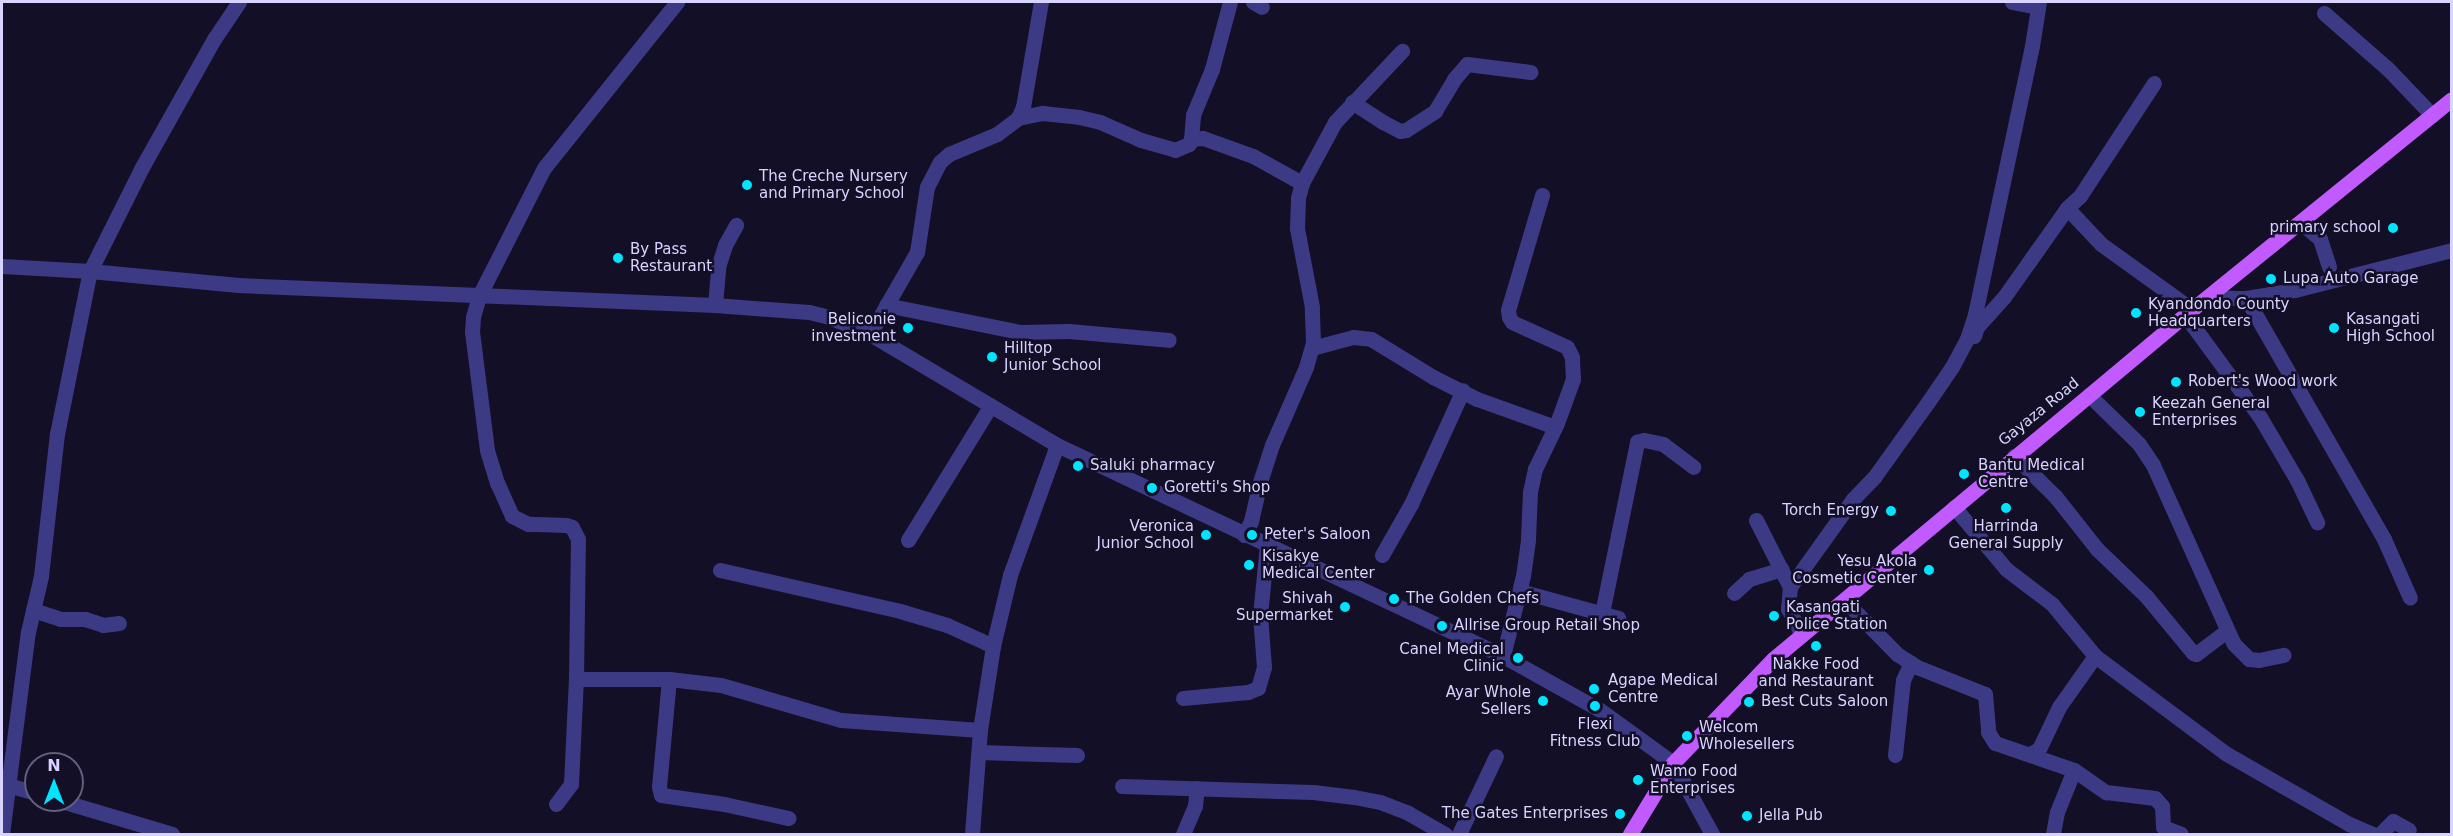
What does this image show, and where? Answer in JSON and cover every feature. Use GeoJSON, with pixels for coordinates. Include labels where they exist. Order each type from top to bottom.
{"type":"FeatureCollection","features":[{"type":"Feature","properties":{"kind":"main road","name":"Gayaza Road"},"geometry":{"type":"LineString","coordinates":[[1630,834],[1673,763],[1741,690],[1802,635],[2188,312],[2451,99]]}},
{"type":"Feature","properties":{"kind":"street"},"geometry":{"type":"LineString","coordinates":[[2,834],[28,632],[41,576],[57,434],[90,271],[141,168],[214,39],[239,2]]}},
{"type":"Feature","properties":{"kind":"street"},"geometry":{"type":"LineString","coordinates":[[556,804],[571,784],[576,679],[578,539],[572,527],[566,525],[528,524],[515,519],[497,483],[486,440],[472,332],[478,296],[544,168],[677,2]]}},
{"type":"Feature","properties":{"kind":"street"},"geometry":{"type":"LineString","coordinates":[[1021,112],[1041,2]]}},
{"type":"Feature","properties":{"kind":"street"},"geometry":{"type":"LineString","coordinates":[[1021,112],[1079,117],[1100,122],[1141,140],[1175,150],[1189,144],[1193,116],[1212,69],[1230,2]]}},
{"type":"Feature","properties":{"kind":"street"},"geometry":{"type":"LineString","coordinates":[[1959,356],[1975,314],[2039,4],[2012,2]]}},
{"type":"Feature","properties":{"kind":"street"},"geometry":{"type":"LineString","coordinates":[[2324,13],[2388,69],[2432,115]]}},
{"type":"Feature","properties":{"kind":"street"},"geometry":{"type":"LineString","coordinates":[[1244,534],[1251,521],[1258,485],[1272,445],[1312,348],[1312,307],[1298,228],[1298,198],[1302,183],[1335,122],[1402,51]]}},
{"type":"Feature","properties":{"kind":"street"},"geometry":{"type":"LineString","coordinates":[[1352,102],[1400,131],[1406,130],[1435,111],[1454,79],[1467,64],[1530,72]]}},
{"type":"Feature","properties":{"kind":"street"},"geometry":{"type":"LineString","coordinates":[[1802,635],[1788,609],[1790,587],[1854,499],[1897,447],[1959,356],[1971,343],[1977,327],[2004,297],[2067,208],[2086,187],[2154,82]]}},
{"type":"Feature","properties":{"kind":"street"},"geometry":{"type":"LineString","coordinates":[[870,334],[917,252],[927,187],[940,162],[950,154],[997,134],[1021,112],[1061,105]]}},
{"type":"Feature","properties":{"kind":"street"},"geometry":{"type":"LineString","coordinates":[[1191,139],[1210,140],[1253,156],[1302,183]]}},
{"type":"Feature","properties":{"kind":"street"},"geometry":{"type":"LineString","coordinates":[[1503,656],[1520,591],[1528,539],[1530,492],[1535,469],[1555,427],[1573,379],[1572,357],[1567,347],[1512,322],[1508,310],[1542,195]]}},
{"type":"Feature","properties":{"kind":"street"},"geometry":{"type":"LineString","coordinates":[[2067,208],[2101,244],[2188,312],[2260,417],[2297,480],[2317,522]]}},
{"type":"Feature","properties":{"kind":"street"},"geometry":{"type":"LineString","coordinates":[[2300,222],[2320,239],[2330,267]]}},
{"type":"Feature","properties":{"kind":"street"},"geometry":{"type":"LineString","coordinates":[[715,305],[718,267],[725,245],[736,225]]}},
{"type":"Feature","properties":{"kind":"street"},"geometry":{"type":"LineString","coordinates":[[2209,297],[2247,298],[2295,290],[2451,250]]}},
{"type":"Feature","properties":{"kind":"street"},"geometry":{"type":"LineString","coordinates":[[2,266],[90,271],[238,285],[715,305],[809,312],[830,316],[870,334],[1057,446],[1503,656],[1600,710],[1673,763],[1712,834]]}},
{"type":"Feature","properties":{"kind":"street"},"geometry":{"type":"LineString","coordinates":[[2247,298],[2384,539],[2410,598]]}},
{"type":"Feature","properties":{"kind":"street"},"geometry":{"type":"LineString","coordinates":[[886,305],[1020,332],[1069,331],[1169,340]]}},
{"type":"Feature","properties":{"kind":"street"},"geometry":{"type":"LineString","coordinates":[[1312,348],[1353,337],[1371,339],[1433,377],[1477,399],[1555,427]]}},
{"type":"Feature","properties":{"kind":"street"},"geometry":{"type":"LineString","coordinates":[[1382,555],[1412,504],[1463,390]]}},
{"type":"Feature","properties":{"kind":"street"},"geometry":{"type":"LineString","coordinates":[[2089,395],[2139,444],[2153,465],[2234,644],[2249,659],[2259,660],[2283,655]]}},
{"type":"Feature","properties":{"kind":"street"},"geometry":{"type":"LineString","coordinates":[[908,540],[991,405]]}},
{"type":"Feature","properties":{"kind":"street"},"geometry":{"type":"LineString","coordinates":[[1602,613],[1637,442],[1644,440],[1663,444],[1693,467]]}},
{"type":"Feature","properties":{"kind":"street"},"geometry":{"type":"LineString","coordinates":[[972,834],[980,730],[993,646],[1010,575],[1057,446]]}},
{"type":"Feature","properties":{"kind":"street"},"geometry":{"type":"LineString","coordinates":[[2014,456],[2055,496],[2097,549],[2146,596],[2193,653],[2196,654],[2227,631]]}},
{"type":"Feature","properties":{"kind":"street"},"geometry":{"type":"LineString","coordinates":[[1954,507],[2006,569],[2052,604],[2095,656],[2225,753],[2349,824],[2373,834]]}},
{"type":"Feature","properties":{"kind":"street"},"geometry":{"type":"LineString","coordinates":[[1756,520],[1790,587]]}},
{"type":"Feature","properties":{"kind":"street"},"geometry":{"type":"LineString","coordinates":[[1183,698],[1248,692],[1258,688],[1264,668],[1260,615],[1267,545]]}},
{"type":"Feature","properties":{"kind":"street"},"geometry":{"type":"LineString","coordinates":[[720,570],[900,611],[947,625],[993,646]]}},
{"type":"Feature","properties":{"kind":"street"},"geometry":{"type":"LineString","coordinates":[[1734,593],[1749,579],[1781,570]]}},
{"type":"Feature","properties":{"kind":"street"},"geometry":{"type":"LineString","coordinates":[[1520,591],[1618,618]]}},
{"type":"Feature","properties":{"kind":"street"},"geometry":{"type":"LineString","coordinates":[[1844,600],[1897,654],[1911,663],[1985,694],[1990,739],[1995,743],[2074,770],[2106,792],[2143,795],[2159,801],[2163,827],[2181,834]]}},
{"type":"Feature","properties":{"kind":"street"},"geometry":{"type":"LineString","coordinates":[[33,610],[60,619],[85,619],[103,625],[119,623]]}},
{"type":"Feature","properties":{"kind":"street"},"geometry":{"type":"LineString","coordinates":[[2030,754],[2039,749],[2060,706],[2095,656]]}},
{"type":"Feature","properties":{"kind":"street"},"geometry":{"type":"LineString","coordinates":[[1895,755],[1901,690],[1911,663]]}},
{"type":"Feature","properties":{"kind":"street"},"geometry":{"type":"LineString","coordinates":[[576,679],[669,680],[731,687],[841,720],[980,730]]}},
{"type":"Feature","properties":{"kind":"street"},"geometry":{"type":"LineString","coordinates":[[669,680],[658,788],[661,795],[724,804],[788,818]]}},
{"type":"Feature","properties":{"kind":"street"},"geometry":{"type":"LineString","coordinates":[[979,752],[1077,755]]}},
{"type":"Feature","properties":{"kind":"street"},"geometry":{"type":"LineString","coordinates":[[1459,834],[1462,823],[1496,756]]}},
{"type":"Feature","properties":{"kind":"street"},"geometry":{"type":"LineString","coordinates":[[2053,834],[2057,812],[2074,770]]}},
{"type":"Feature","properties":{"kind":"street"},"geometry":{"type":"LineString","coordinates":[[8,785],[24,790]]}},
{"type":"Feature","properties":{"kind":"street"},"geometry":{"type":"LineString","coordinates":[[1122,786],[1312,792],[1354,796],[1380,802],[1408,813],[1445,834]]}},
{"type":"Feature","properties":{"kind":"street"},"geometry":{"type":"LineString","coordinates":[[1183,834],[1195,806],[1197,788]]}},
{"type":"Feature","properties":{"kind":"street"},"geometry":{"type":"LineString","coordinates":[[84,808],[172,834]]}},
{"type":"Feature","properties":{"kind":"street"},"geometry":{"type":"LineString","coordinates":[[2380,834],[2393,821],[2409,830]]}},
{"type":"Feature","properties":{"kind":"place","name":"The Creche Nursery and Primary School"},"geometry":{"type":"Point","coordinates":[747,185]}},
{"type":"Feature","properties":{"kind":"place","name":"primary school"},"geometry":{"type":"Point","coordinates":[2393,228]}},
{"type":"Feature","properties":{"kind":"place","name":"By Pass Restaurant"},"geometry":{"type":"Point","coordinates":[618,258]}},
{"type":"Feature","properties":{"kind":"place","name":"Lupa Auto Garage"},"geometry":{"type":"Point","coordinates":[2271,279]}},
{"type":"Feature","properties":{"kind":"place","name":"Kyandondo County Headquarters"},"geometry":{"type":"Point","coordinates":[2136,313]}},
{"type":"Feature","properties":{"kind":"place","name":"Beliconie investment"},"geometry":{"type":"Point","coordinates":[908,328]}},
{"type":"Feature","properties":{"kind":"place","name":"Kasangati High School"},"geometry":{"type":"Point","coordinates":[2334,328]}},
{"type":"Feature","properties":{"kind":"place","name":"Hilltop Junior School"},"geometry":{"type":"Point","coordinates":[992,357]}},
{"type":"Feature","properties":{"kind":"place","name":"Robert's Wood work"},"geometry":{"type":"Point","coordinates":[2176,382]}},
{"type":"Feature","properties":{"kind":"place","name":"Keezah General Enterprises"},"geometry":{"type":"Point","coordinates":[2140,412]}},
{"type":"Feature","properties":{"kind":"place","name":"Saluki pharmacy"},"geometry":{"type":"Point","coordinates":[1078,466]}},
{"type":"Feature","properties":{"kind":"place","name":"Bantu Medical Centre"},"geometry":{"type":"Point","coordinates":[1964,474]}},
{"type":"Feature","properties":{"kind":"place","name":"Goretti's Shop"},"geometry":{"type":"Point","coordinates":[1152,488]}},
{"type":"Feature","properties":{"kind":"place","name":"Harrinda General Supply"},"geometry":{"type":"Point","coordinates":[2006,508]}},
{"type":"Feature","properties":{"kind":"place","name":"Torch Energy"},"geometry":{"type":"Point","coordinates":[1891,511]}},
{"type":"Feature","properties":{"kind":"place","name":"Veronica Junior School"},"geometry":{"type":"Point","coordinates":[1206,535]}},
{"type":"Feature","properties":{"kind":"place","name":"Peter's Saloon"},"geometry":{"type":"Point","coordinates":[1252,535]}},
{"type":"Feature","properties":{"kind":"place","name":"Kisakye Medical Center"},"geometry":{"type":"Point","coordinates":[1249,565]}},
{"type":"Feature","properties":{"kind":"place","name":"Yesu Akola Cosmetic Center"},"geometry":{"type":"Point","coordinates":[1929,570]}},
{"type":"Feature","properties":{"kind":"place","name":"The Golden Chefs"},"geometry":{"type":"Point","coordinates":[1394,599]}},
{"type":"Feature","properties":{"kind":"place","name":"Shivah Supermarket"},"geometry":{"type":"Point","coordinates":[1345,607]}},
{"type":"Feature","properties":{"kind":"place","name":"Kasangati Police Station"},"geometry":{"type":"Point","coordinates":[1774,616]}},
{"type":"Feature","properties":{"kind":"place","name":"Allrise Group Retail Shop"},"geometry":{"type":"Point","coordinates":[1442,626]}},
{"type":"Feature","properties":{"kind":"place","name":"Nakke Food and Restaurant"},"geometry":{"type":"Point","coordinates":[1816,646]}},
{"type":"Feature","properties":{"kind":"place","name":"Canel Medical Clinic"},"geometry":{"type":"Point","coordinates":[1518,658]}},
{"type":"Feature","properties":{"kind":"place","name":"Agape Medical Centre"},"geometry":{"type":"Point","coordinates":[1594,689]}},
{"type":"Feature","properties":{"kind":"place","name":"Ayar Whole Sellers"},"geometry":{"type":"Point","coordinates":[1543,701]}},
{"type":"Feature","properties":{"kind":"place","name":"Best Cuts Saloon"},"geometry":{"type":"Point","coordinates":[1749,702]}},
{"type":"Feature","properties":{"kind":"place","name":"Flexi Fitness Club"},"geometry":{"type":"Point","coordinates":[1595,706]}},
{"type":"Feature","properties":{"kind":"place","name":"Welcom Wholesellers"},"geometry":{"type":"Point","coordinates":[1687,736]}},
{"type":"Feature","properties":{"kind":"place","name":"Wamo Food Enterprises"},"geometry":{"type":"Point","coordinates":[1638,780]}},
{"type":"Feature","properties":{"kind":"place","name":"The Gates Enterprises"},"geometry":{"type":"Point","coordinates":[1620,814]}},
{"type":"Feature","properties":{"kind":"place","name":"Jella Pub"},"geometry":{"type":"Point","coordinates":[1747,816]}}]}
